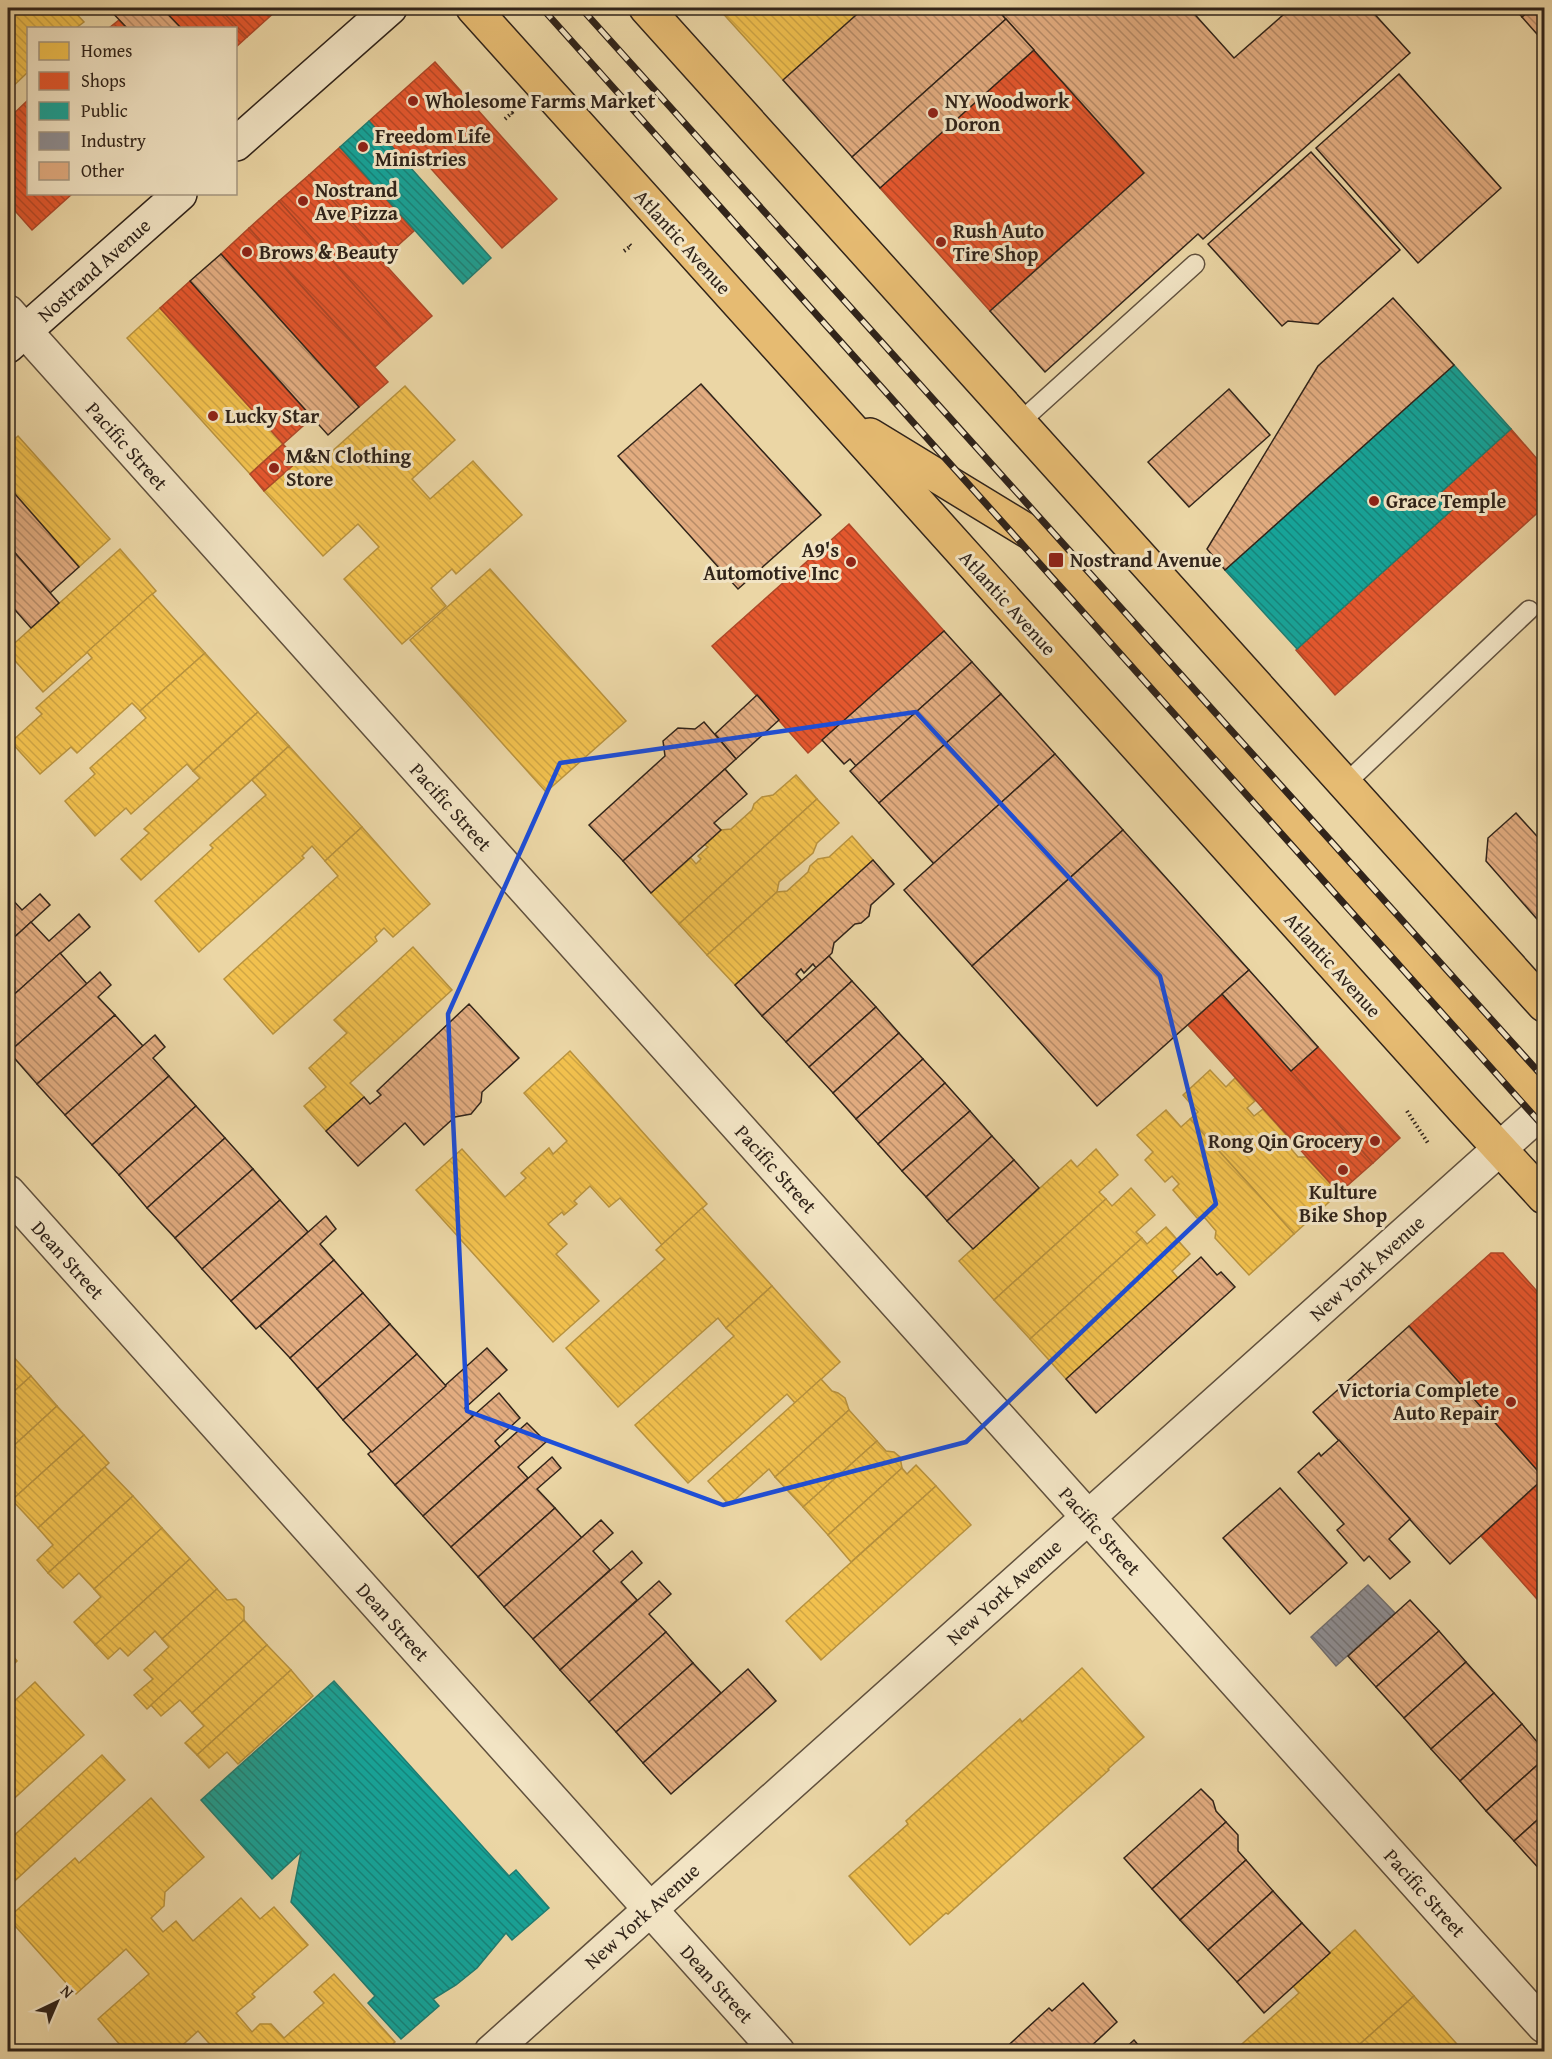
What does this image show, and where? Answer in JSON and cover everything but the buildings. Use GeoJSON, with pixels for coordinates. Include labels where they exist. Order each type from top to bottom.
{"type":"FeatureCollection","features":[{"type":"Feature","properties":{"kind":"main road","name":"Atlantic Avenue"},"geometry":{"type":"LineString","coordinates":[[473,8],[1545,1197]]}},
{"type":"Feature","properties":{"kind":"main road"},"geometry":{"type":"LineString","coordinates":[[646,8],[1545,1005]]}},
{"type":"Feature","properties":{"kind":"main road"},"geometry":{"type":"LineString","coordinates":[[840,417],[1034,535],[1545,1103]]}},
{"type":"Feature","properties":{"kind":"street"},"geometry":{"type":"LineString","coordinates":[[237,143],[390,8]]}},
{"type":"Feature","properties":{"kind":"street","name":"Nostrand Avenue"},"geometry":{"type":"LineString","coordinates":[[13,330],[179,195]]}},
{"type":"Feature","properties":{"kind":"street","name":"Pacific Street"},"geometry":{"type":"LineString","coordinates":[[13,330],[1088,1517],[1545,2026]]}},
{"type":"Feature","properties":{"kind":"street","name":"New York Avenue"},"geometry":{"type":"LineString","coordinates":[[491,2052],[1545,1109]]}},
{"type":"Feature","properties":{"kind":"street","name":"Dean Street"},"geometry":{"type":"LineString","coordinates":[[8,1192],[778,2052]]}},
{"type":"Feature","properties":{"kind":"lane"},"geometry":{"type":"LineString","coordinates":[[1020,422],[1195,264]]}},
{"type":"Feature","properties":{"kind":"lane"},"geometry":{"type":"LineString","coordinates":[[1346,783],[1530,610]]}},
{"type":"Feature","properties":{"kind":"path"},"geometry":{"type":"LineString","coordinates":[[1404,1107],[1428,1143]]}},
{"type":"Feature","properties":{"kind":"highlighted area"},"geometry":{"type":"Polygon","coordinates":[[[916,712],[1160,976],[1216,1204],[966,1442],[723,1505],[467,1411],[448,1014],[560,763],[916,712]]]}},
{"type":"Feature","properties":{"kind":"railway"},"geometry":{"type":"LineString","coordinates":[[542,8],[1544,1127]]}},
{"type":"Feature","properties":{"kind":"railway"},"geometry":{"type":"LineString","coordinates":[[581,8],[1544,1078]]}},
{"type":"Feature","properties":{"kind":"place","name":"Wholesome Farms Market"},"geometry":{"type":"Point","coordinates":[413,101]}},
{"type":"Feature","properties":{"kind":"place","name":"NY Woodwork Doron"},"geometry":{"type":"Point","coordinates":[933,113]}},
{"type":"Feature","properties":{"kind":"place","name":"Freedom Life Ministries"},"geometry":{"type":"Point","coordinates":[363,147]}},
{"type":"Feature","properties":{"kind":"place","name":"Nostrand Ave Pizza"},"geometry":{"type":"Point","coordinates":[303,201]}},
{"type":"Feature","properties":{"kind":"place","name":"Rush Auto Tire Shop"},"geometry":{"type":"Point","coordinates":[941,242]}},
{"type":"Feature","properties":{"kind":"place","name":"Brows & Beauty"},"geometry":{"type":"Point","coordinates":[247,252]}},
{"type":"Feature","properties":{"kind":"place","name":"Lucky Star"},"geometry":{"type":"Point","coordinates":[213,416]}},
{"type":"Feature","properties":{"kind":"place","name":"M&N Clothing Store"},"geometry":{"type":"Point","coordinates":[274,468]}},
{"type":"Feature","properties":{"kind":"place","name":"Grace Temple"},"geometry":{"type":"Point","coordinates":[1374,501]}},
{"type":"Feature","properties":{"kind":"place","name":"Nostrand Avenue"},"geometry":{"type":"Point","coordinates":[1056,560]}},
{"type":"Feature","properties":{"kind":"place","name":"A9's Automotive Inc"},"geometry":{"type":"Point","coordinates":[851,562]}},
{"type":"Feature","properties":{"kind":"place","name":"Rong Qin Grocery"},"geometry":{"type":"Point","coordinates":[1375,1141]}},
{"type":"Feature","properties":{"kind":"place","name":"Kulture Bike Shop"},"geometry":{"type":"Point","coordinates":[1343,1170]}},
{"type":"Feature","properties":{"kind":"place","name":"Victoria Complete Auto Repair"},"geometry":{"type":"Point","coordinates":[1511,1402]}}]}
